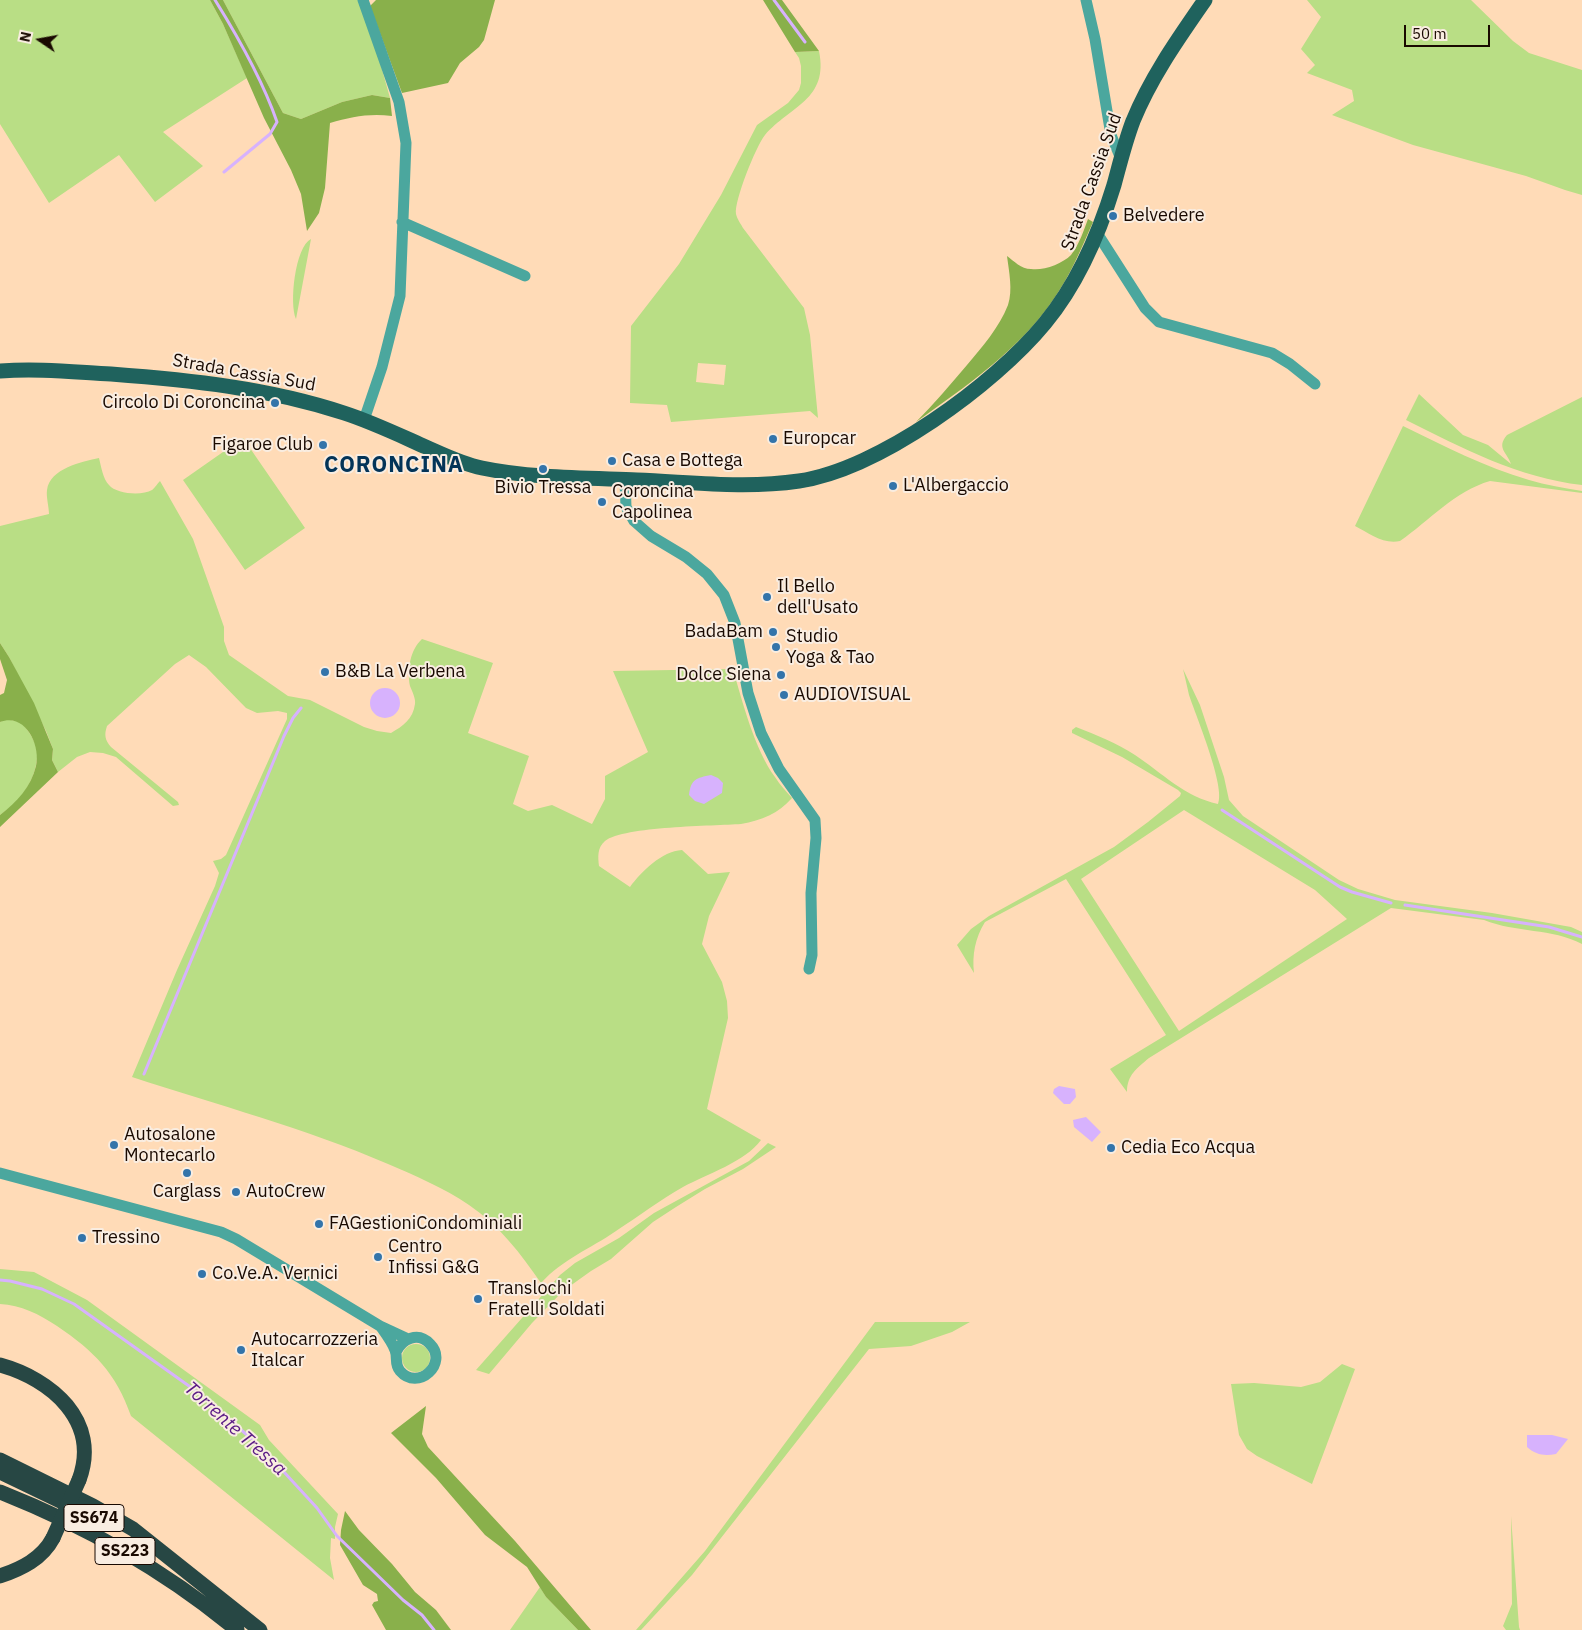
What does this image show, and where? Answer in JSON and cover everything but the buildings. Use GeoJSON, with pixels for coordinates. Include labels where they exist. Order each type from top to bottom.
{"type":"FeatureCollection","features":[{"type":"Feature","properties":{"kind":"highway","name":"SS674"},"geometry":{"type":"LineString","coordinates":[[0,1365],[38,1380],[58,1396],[73,1414],[80,1428],[84,1443],[84,1458],[79,1480],[47,1548],[24,1566],[0,1576]]}},
{"type":"Feature","properties":{"kind":"highway","name":"SS223"},"geometry":{"type":"LineString","coordinates":[[0,1460],[56,1486],[132,1529],[260,1630]]}},
{"type":"Feature","properties":{"kind":"highway","name":"SS674"},"geometry":{"type":"LineString","coordinates":[[0,1472],[106,1524],[185,1570]]}},
{"type":"Feature","properties":{"kind":"highway","name":"SS223"},"geometry":{"type":"LineString","coordinates":[[0,1492],[74,1524],[130,1554],[192,1594],[237,1630]]}},
{"type":"Feature","properties":{"kind":"main road","name":"Strada Cassia Sud"},"geometry":{"type":"LineString","coordinates":[[0,371],[38,370],[197,382],[283,396],[364,420],[462,462],[478,467],[519,473],[733,485],[793,482],[833,473],[874,455],[968,395],[1014,356],[1036,334],[1057,307],[1080,269],[1097,233],[1128,134],[1147,90],[1174,45],[1205,0]]}},
{"type":"Feature","properties":{"kind":"street"},"geometry":{"type":"LineString","coordinates":[[363,0],[399,102],[406,144],[400,296],[382,367],[364,420]]}},
{"type":"Feature","properties":{"kind":"street"},"geometry":{"type":"LineString","coordinates":[[1086,0],[1096,39],[1111,135],[1121,159]]}},
{"type":"Feature","properties":{"kind":"street"},"geometry":{"type":"LineString","coordinates":[[402,222],[526,276]]}},
{"type":"Feature","properties":{"kind":"street"},"geometry":{"type":"LineString","coordinates":[[1097,233],[1145,308],[1159,322],[1272,353],[1290,364],[1314,384]]}},
{"type":"Feature","properties":{"kind":"street"},"geometry":{"type":"LineString","coordinates":[[625,480],[626,507],[634,521],[651,536],[686,557],[707,574],[724,595],[734,623],[748,693],[761,733],[782,773],[815,820],[816,838],[810,902],[812,955],[809,969]]}},
{"type":"Feature","properties":{"kind":"street"},"geometry":{"type":"LineString","coordinates":[[0,1173],[221,1232],[236,1239],[380,1326],[408,1339]]}},
{"type":"Feature","properties":{"kind":"street"},"geometry":{"type":"LineString","coordinates":[[380,1326],[396,1352]]}},
{"type":"Feature","properties":{"kind":"street"},"geometry":{"type":"LineString","coordinates":[[421,1338],[432,1345],[436,1358],[432,1371],[420,1378],[406,1376],[397,1366],[396,1352],[403,1342],[408,1339],[421,1338]]}},
{"type":"Feature","properties":{"kind":"green space"},"geometry":{"type":"Polygon","coordinates":[[[0,0],[210,0],[247,78],[163,132],[203,166],[155,202],[119,155],[49,203],[0,124],[0,0]]]}},
{"type":"Feature","properties":{"kind":"green space"},"geometry":{"type":"Polygon","coordinates":[[[210,0],[223,0],[283,113],[301,119],[342,102],[372,95],[390,98],[392,116],[360,116],[330,123],[325,188],[319,213],[307,231],[301,194],[291,170],[264,118],[223,24],[210,0]]]}},
{"type":"Feature","properties":{"kind":"green space"},"geometry":{"type":"Polygon","coordinates":[[[223,0],[358,0],[376,48],[390,98],[372,95],[342,102],[301,119],[283,113],[223,0]]]}},
{"type":"Feature","properties":{"kind":"green space"},"geometry":{"type":"Polygon","coordinates":[[[376,0],[495,0],[484,40],[479,47],[460,63],[448,83],[402,93],[370,6],[376,0]]]}},
{"type":"Feature","properties":{"kind":"green space"},"geometry":{"type":"Polygon","coordinates":[[[763,0],[782,0],[819,51],[795,52],[763,0]]]}},
{"type":"Feature","properties":{"kind":"green space"},"geometry":{"type":"Polygon","coordinates":[[[1307,0],[1471,0],[1513,41],[1529,53],[1582,70],[1582,195],[1526,176],[1413,145],[1332,115],[1354,101],[1352,90],[1307,73],[1315,65],[1301,49],[1321,17],[1307,0]]]}},
{"type":"Feature","properties":{"kind":"green space"},"geometry":{"type":"Polygon","coordinates":[[[819,51],[821,67],[818,81],[813,91],[805,100],[775,125],[761,141],[742,186],[736,214],[743,228],[804,308],[810,335],[818,418],[810,411],[671,422],[667,405],[630,403],[631,326],[679,264],[721,195],[757,125],[788,103],[799,90],[801,66],[795,52],[819,51]],[[698,363],[696,382],[724,385],[726,365],[698,363]]]}},
{"type":"Feature","properties":{"kind":"green space"},"geometry":{"type":"Polygon","coordinates":[[[1088,219],[1093,222],[1065,281],[1053,300],[1024,336],[990,367],[916,422],[973,358],[1000,322],[1008,305],[1010,293],[1007,256],[1027,269],[1041,269],[1058,264],[1074,251],[1088,219]]]}},
{"type":"Feature","properties":{"kind":"green space"},"geometry":{"type":"Polygon","coordinates":[[[311,239],[296,319],[293,289],[297,264],[305,244],[311,239]]]}},
{"type":"Feature","properties":{"kind":"green space"},"geometry":{"type":"Polygon","coordinates":[[[1419,394],[1463,435],[1488,445],[1511,464],[1502,447],[1502,443],[1507,435],[1582,397],[1582,485],[1536,476],[1513,469],[1470,451],[1406,420],[1419,394]]]}},
{"type":"Feature","properties":{"kind":"green space"},"geometry":{"type":"Polygon","coordinates":[[[1403,426],[1465,456],[1513,475],[1535,482],[1582,491],[1582,493],[1490,481],[1454,499],[1400,541],[1382,540],[1355,526],[1403,426]]]}},
{"type":"Feature","properties":{"kind":"green space"},"geometry":{"type":"Polygon","coordinates":[[[243,438],[305,528],[245,570],[183,480],[243,438]]]}},
{"type":"Feature","properties":{"kind":"green space"},"geometry":{"type":"Polygon","coordinates":[[[99,458],[105,479],[112,488],[117,490],[129,493],[148,492],[160,481],[193,539],[224,627],[224,641],[229,655],[288,696],[310,700],[364,727],[391,733],[407,721],[414,709],[415,700],[410,686],[409,667],[412,654],[422,639],[493,663],[468,733],[529,756],[513,804],[528,811],[552,805],[592,824],[605,799],[605,776],[648,752],[613,671],[733,669],[750,725],[761,753],[777,780],[792,798],[775,812],[763,818],[741,824],[649,830],[615,836],[602,844],[598,859],[599,866],[630,887],[653,863],[674,851],[682,850],[708,874],[730,872],[709,916],[702,944],[722,982],[727,1001],[728,1018],[707,1109],[761,1140],[754,1148],[736,1161],[666,1197],[558,1267],[541,1283],[500,1231],[469,1205],[440,1188],[388,1164],[325,1139],[132,1077],[215,886],[219,873],[213,861],[221,859],[226,855],[287,719],[287,713],[278,711],[257,713],[246,708],[206,667],[189,655],[175,664],[107,726],[106,732],[106,740],[111,747],[178,802],[179,805],[173,806],[116,757],[103,753],[90,752],[77,757],[58,772],[52,760],[53,749],[46,731],[0,643],[0,526],[49,514],[47,490],[49,482],[54,476],[68,467],[99,458]]]}},
{"type":"Feature","properties":{"kind":"green space"},"geometry":{"type":"Polygon","coordinates":[[[0,643],[34,703],[53,749],[52,760],[58,772],[0,827],[0,815],[18,799],[31,781],[37,758],[33,740],[24,726],[9,720],[0,722],[0,695],[4,693],[7,680],[0,659],[0,643]]]}},
{"type":"Feature","properties":{"kind":"green space"},"geometry":{"type":"Polygon","coordinates":[[[1183,669],[1200,705],[1224,777],[1229,800],[1243,816],[1339,880],[1358,889],[1395,900],[1492,913],[1571,927],[1582,932],[1582,944],[1559,935],[1509,927],[1484,920],[1391,908],[1149,1058],[1131,1076],[1127,1092],[1110,1069],[1166,1035],[1066,879],[985,922],[975,947],[974,973],[957,945],[971,929],[989,916],[1114,847],[1180,796],[1181,793],[1178,790],[1122,757],[1072,733],[1072,730],[1076,727],[1106,739],[1135,755],[1174,784],[1195,796],[1218,804],[1218,783],[1189,695],[1183,669]],[[1184,810],[1081,879],[1179,1031],[1347,919],[1315,890],[1184,810]]]}},
{"type":"Feature","properties":{"kind":"green space"},"geometry":{"type":"Polygon","coordinates":[[[6,719],[21,722],[28,730],[36,746],[37,761],[33,776],[25,791],[15,803],[0,815],[0,722],[6,719]]]}},
{"type":"Feature","properties":{"kind":"green space"},"geometry":{"type":"Polygon","coordinates":[[[768,1143],[776,1147],[743,1169],[705,1189],[653,1222],[611,1259],[563,1291],[532,1323],[489,1374],[476,1370],[560,1275],[575,1263],[619,1238],[654,1213],[749,1161],[768,1143]]]}},
{"type":"Feature","properties":{"kind":"green space"},"geometry":{"type":"Polygon","coordinates":[[[0,1269],[34,1272],[87,1300],[260,1425],[269,1440],[338,1514],[335,1539],[331,1538],[330,1558],[334,1580],[131,1416],[111,1375],[93,1354],[70,1335],[37,1314],[23,1308],[0,1304],[0,1269]]]}},
{"type":"Feature","properties":{"kind":"green space"},"geometry":{"type":"Polygon","coordinates":[[[875,1322],[970,1322],[952,1332],[911,1346],[869,1349],[692,1575],[641,1630],[636,1630],[705,1551],[875,1322]]]}},
{"type":"Feature","properties":{"kind":"green space"},"geometry":{"type":"Polygon","coordinates":[[[416,1344],[426,1348],[430,1358],[426,1368],[416,1372],[406,1368],[402,1358],[406,1348],[416,1344]]]}},
{"type":"Feature","properties":{"kind":"green space"},"geometry":{"type":"Polygon","coordinates":[[[1342,1364],[1355,1369],[1312,1484],[1247,1449],[1239,1435],[1231,1384],[1254,1383],[1301,1387],[1320,1382],[1342,1364]]]}},
{"type":"Feature","properties":{"kind":"green space"},"geometry":{"type":"Polygon","coordinates":[[[426,1406],[422,1434],[428,1447],[515,1541],[591,1630],[578,1630],[546,1597],[527,1567],[485,1535],[436,1478],[391,1433],[426,1406]]]}},
{"type":"Feature","properties":{"kind":"green space"},"geometry":{"type":"Polygon","coordinates":[[[345,1511],[359,1530],[392,1564],[415,1592],[436,1610],[451,1630],[386,1630],[372,1605],[378,1601],[377,1594],[363,1585],[340,1545],[345,1511]]]}},
{"type":"Feature","properties":{"kind":"green space"},"geometry":{"type":"Polygon","coordinates":[[[1511,1516],[1520,1630],[1506,1630],[1503,1626],[1512,1604],[1511,1516]]]}},
{"type":"Feature","properties":{"kind":"green space"},"geometry":{"type":"Polygon","coordinates":[[[540,1587],[546,1597],[578,1630],[510,1630],[540,1587]]]}},
{"type":"Feature","properties":{"kind":"shaded area"},"geometry":{"type":"Polygon","coordinates":[[[385,688],[396,692],[400,703],[396,714],[385,718],[374,714],[370,703],[374,692],[385,688]]]}},
{"type":"Feature","properties":{"kind":"shaded area"},"geometry":{"type":"Polygon","coordinates":[[[711,775],[723,783],[722,793],[704,804],[695,801],[689,795],[693,782],[698,778],[711,775]]]}},
{"type":"Feature","properties":{"kind":"shaded area"},"geometry":{"type":"Polygon","coordinates":[[[1059,1086],[1075,1089],[1076,1097],[1070,1104],[1064,1104],[1053,1093],[1054,1089],[1059,1086]]]}},
{"type":"Feature","properties":{"kind":"shaded area"},"geometry":{"type":"Polygon","coordinates":[[[1086,1117],[1101,1132],[1092,1142],[1074,1127],[1073,1120],[1086,1117]]]}},
{"type":"Feature","properties":{"kind":"shaded area"},"geometry":{"type":"Polygon","coordinates":[[[1527,1435],[1552,1435],[1568,1439],[1556,1454],[1544,1455],[1534,1452],[1527,1447],[1527,1435]]]}},
{"type":"Feature","properties":{"kind":"waterway"},"geometry":{"type":"LineString","coordinates":[[215,0],[249,59],[265,91],[277,122],[270,134],[224,172]]}},
{"type":"Feature","properties":{"kind":"waterway"},"geometry":{"type":"LineString","coordinates":[[774,0],[805,42]]}},
{"type":"Feature","properties":{"kind":"waterway"},"geometry":{"type":"LineString","coordinates":[[144,1074],[284,736],[293,718],[301,708]]}},
{"type":"Feature","properties":{"kind":"waterway"},"geometry":{"type":"LineString","coordinates":[[1222,810],[1340,887],[1391,903]]}},
{"type":"Feature","properties":{"kind":"waterway"},"geometry":{"type":"LineString","coordinates":[[1405,905],[1549,927],[1582,937]]}},
{"type":"Feature","properties":{"kind":"waterway","name":"Torrente Tressa"},"geometry":{"type":"LineString","coordinates":[[0,1280],[42,1289],[74,1304],[196,1391],[261,1447],[317,1508],[337,1536],[403,1600],[422,1615],[434,1630]]}},
{"type":"Feature","properties":{"kind":"place","name":"Belvedere"},"geometry":{"type":"Point","coordinates":[1113,216]}},
{"type":"Feature","properties":{"kind":"place","name":"Circolo Di Coroncina"},"geometry":{"type":"Point","coordinates":[275,403]}},
{"type":"Feature","properties":{"kind":"place","name":"Europcar"},"geometry":{"type":"Point","coordinates":[773,439]}},
{"type":"Feature","properties":{"kind":"place","name":"Figaroe Club"},"geometry":{"type":"Point","coordinates":[323,445]}},
{"type":"Feature","properties":{"kind":"place","name":"Casa e Bottega"},"geometry":{"type":"Point","coordinates":[612,461]}},
{"type":"Feature","properties":{"kind":"place","name":"Bivio Tressa"},"geometry":{"type":"Point","coordinates":[543,469]}},
{"type":"Feature","properties":{"kind":"place","name":"L'Albergaccio"},"geometry":{"type":"Point","coordinates":[893,486]}},
{"type":"Feature","properties":{"kind":"place","name":"Coroncina Capolinea"},"geometry":{"type":"Point","coordinates":[602,502]}},
{"type":"Feature","properties":{"kind":"place","name":"Il Bello dell'Usato"},"geometry":{"type":"Point","coordinates":[767,597]}},
{"type":"Feature","properties":{"kind":"place","name":"BadaBam"},"geometry":{"type":"Point","coordinates":[773,632]}},
{"type":"Feature","properties":{"kind":"place","name":"Studio Yoga & Tao"},"geometry":{"type":"Point","coordinates":[776,647]}},
{"type":"Feature","properties":{"kind":"place","name":"B&B La Verbena"},"geometry":{"type":"Point","coordinates":[325,672]}},
{"type":"Feature","properties":{"kind":"place","name":"Dolce Siena"},"geometry":{"type":"Point","coordinates":[781,675]}},
{"type":"Feature","properties":{"kind":"place","name":"AUDIOVISUAL"},"geometry":{"type":"Point","coordinates":[784,695]}},
{"type":"Feature","properties":{"kind":"place","name":"Autosalone Montecarlo"},"geometry":{"type":"Point","coordinates":[114,1145]}},
{"type":"Feature","properties":{"kind":"place","name":"Cedia Eco Acqua"},"geometry":{"type":"Point","coordinates":[1111,1148]}},
{"type":"Feature","properties":{"kind":"place","name":"Carglass"},"geometry":{"type":"Point","coordinates":[187,1173]}},
{"type":"Feature","properties":{"kind":"place","name":"AutoCrew"},"geometry":{"type":"Point","coordinates":[236,1192]}},
{"type":"Feature","properties":{"kind":"place","name":"FAGestioniCondominiali"},"geometry":{"type":"Point","coordinates":[319,1224]}},
{"type":"Feature","properties":{"kind":"place","name":"Tressino"},"geometry":{"type":"Point","coordinates":[82,1238]}},
{"type":"Feature","properties":{"kind":"place","name":"Centro Infissi G&G"},"geometry":{"type":"Point","coordinates":[378,1257]}},
{"type":"Feature","properties":{"kind":"place","name":"Co.Ve.A. Vernici"},"geometry":{"type":"Point","coordinates":[202,1274]}},
{"type":"Feature","properties":{"kind":"place","name":"Translochi Fratelli Soldati"},"geometry":{"type":"Point","coordinates":[478,1299]}},
{"type":"Feature","properties":{"kind":"place","name":"Autocarrozzeria Italcar"},"geometry":{"type":"Point","coordinates":[241,1350]}},
{"type":"Feature","properties":{"kind":"district","name":"CORONCINA"},"geometry":{"type":"Point","coordinates":[394,466]}}]}
